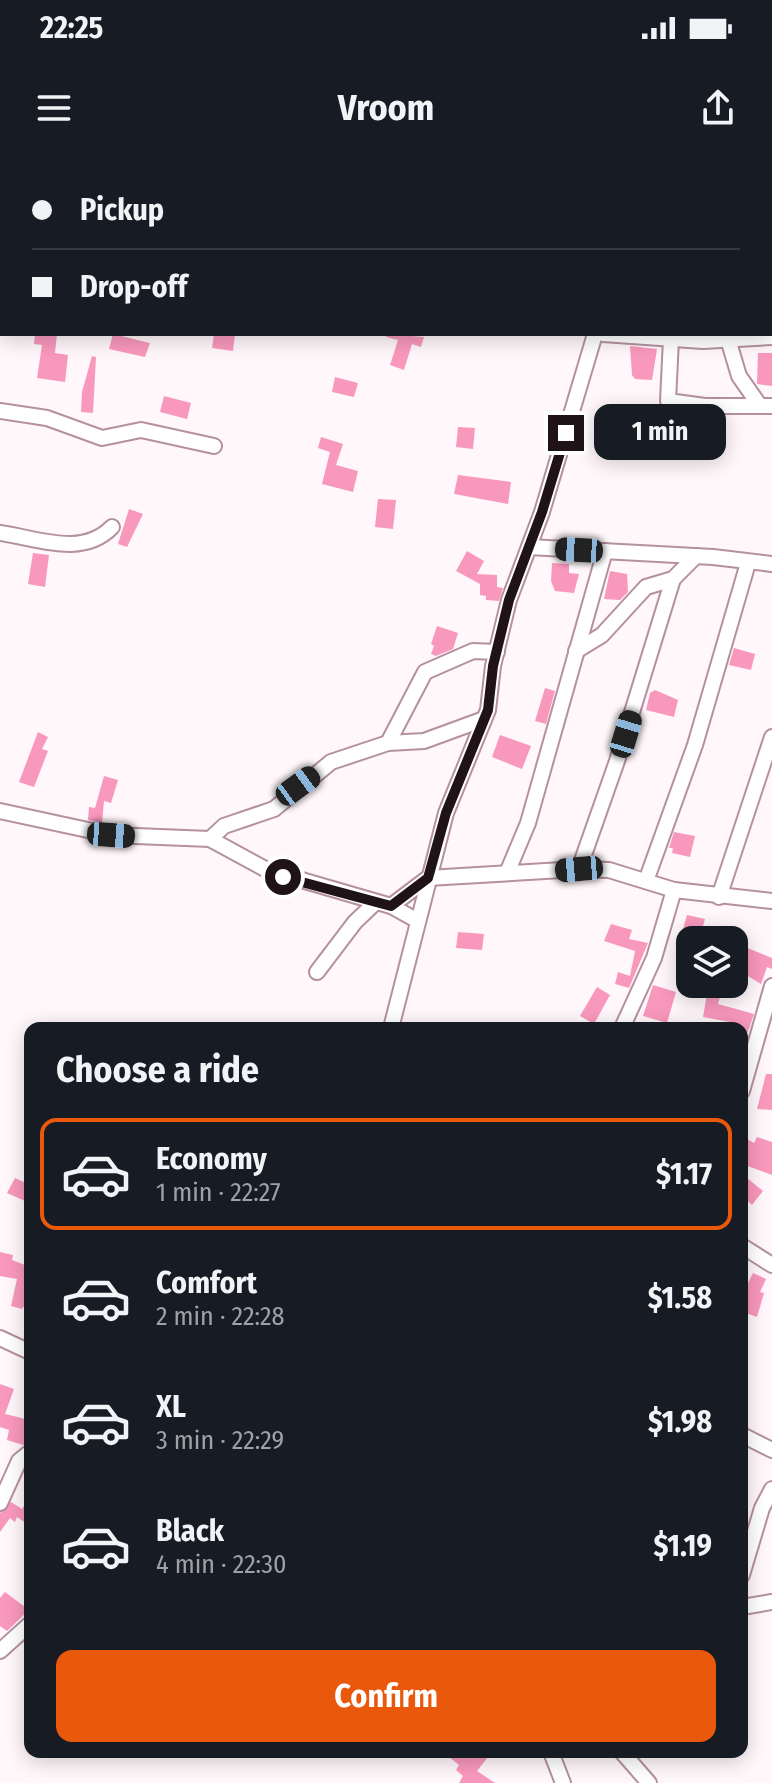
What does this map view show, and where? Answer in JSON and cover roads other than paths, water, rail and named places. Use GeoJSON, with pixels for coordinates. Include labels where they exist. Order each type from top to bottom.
{"type":"FeatureCollection","features":[{"type":"Feature","properties":{"kind":"street"},"geometry":{"type":"LineString","coordinates":[[393,1022],[446,813],[484,719],[509,600],[529,547],[594,336]]}},
{"type":"Feature","properties":{"kind":"street"},"geometry":{"type":"LineString","coordinates":[[766,406],[705,406],[668,401],[674,337],[772,337]]}},
{"type":"Feature","properties":{"kind":"street"},"geometry":{"type":"LineString","coordinates":[[728,339],[739,376],[766,406]]}},
{"type":"Feature","properties":{"kind":"street"},"geometry":{"type":"LineString","coordinates":[[0,411],[47,418],[102,438],[141,430],[214,446]]}},
{"type":"Feature","properties":{"kind":"street"},"geometry":{"type":"LineString","coordinates":[[0,533],[71,545],[100,539],[112,527]]}},
{"type":"Feature","properties":{"kind":"street"},"geometry":{"type":"LineString","coordinates":[[529,547],[696,556],[772,564]]}},
{"type":"Feature","properties":{"kind":"street"},"geometry":{"type":"LineString","coordinates":[[507,873],[528,823],[605,551]]}},
{"type":"Feature","properties":{"kind":"street"},"geometry":{"type":"LineString","coordinates":[[579,869],[617,761],[673,579],[696,556]]}},
{"type":"Feature","properties":{"kind":"street"},"geometry":{"type":"LineString","coordinates":[[646,881],[695,745],[748,563]]}},
{"type":"Feature","properties":{"kind":"street"},"geometry":{"type":"LineString","coordinates":[[576,651],[602,635],[646,587],[673,579]]}},
{"type":"Feature","properties":{"kind":"street"},"geometry":{"type":"LineString","coordinates":[[388,743],[425,672],[473,651],[497,652]]}},
{"type":"Feature","properties":{"kind":"street"},"geometry":{"type":"LineString","coordinates":[[210,839],[224,826],[274,809],[331,762],[388,743],[416,743],[484,719]]}},
{"type":"Feature","properties":{"kind":"street"},"geometry":{"type":"LineString","coordinates":[[719,897],[772,737]]}},
{"type":"Feature","properties":{"kind":"street"},"geometry":{"type":"LineString","coordinates":[[0,811],[111,835],[210,839],[283,877],[383,904],[418,921]]}},
{"type":"Feature","properties":{"kind":"street"},"geometry":{"type":"LineString","coordinates":[[317,972],[355,922],[428,878],[609,870],[674,890],[772,901]]}},
{"type":"Feature","properties":{"kind":"street"},"geometry":{"type":"LineString","coordinates":[[630,1022],[654,958],[674,890]]}},
{"type":"Feature","properties":{"kind":"street"},"geometry":{"type":"LineString","coordinates":[[748,1062],[772,986]]}},
{"type":"Feature","properties":{"kind":"street"},"geometry":{"type":"LineString","coordinates":[[748,1250],[772,1265]]}},
{"type":"Feature","properties":{"kind":"street"},"geometry":{"type":"LineString","coordinates":[[0,1338],[24,1348]]}},
{"type":"Feature","properties":{"kind":"street"},"geometry":{"type":"LineString","coordinates":[[748,1438],[772,1450]]}},
{"type":"Feature","properties":{"kind":"street"},"geometry":{"type":"LineString","coordinates":[[0,1503],[19,1461],[24,1457]]}},
{"type":"Feature","properties":{"kind":"street"},"geometry":{"type":"LineString","coordinates":[[748,1555],[762,1508],[772,1489]]}},
{"type":"Feature","properties":{"kind":"street"},"geometry":{"type":"LineString","coordinates":[[748,1606],[772,1602]]}},
{"type":"Feature","properties":{"kind":"street"},"geometry":{"type":"LineString","coordinates":[[2,1644],[24,1628]]}},
{"type":"Feature","properties":{"kind":"street"},"geometry":{"type":"LineString","coordinates":[[553,1758],[563,1783]]}},
{"type":"Feature","properties":{"kind":"street"},"geometry":{"type":"LineString","coordinates":[[627,1758],[649,1783]]}}]}
